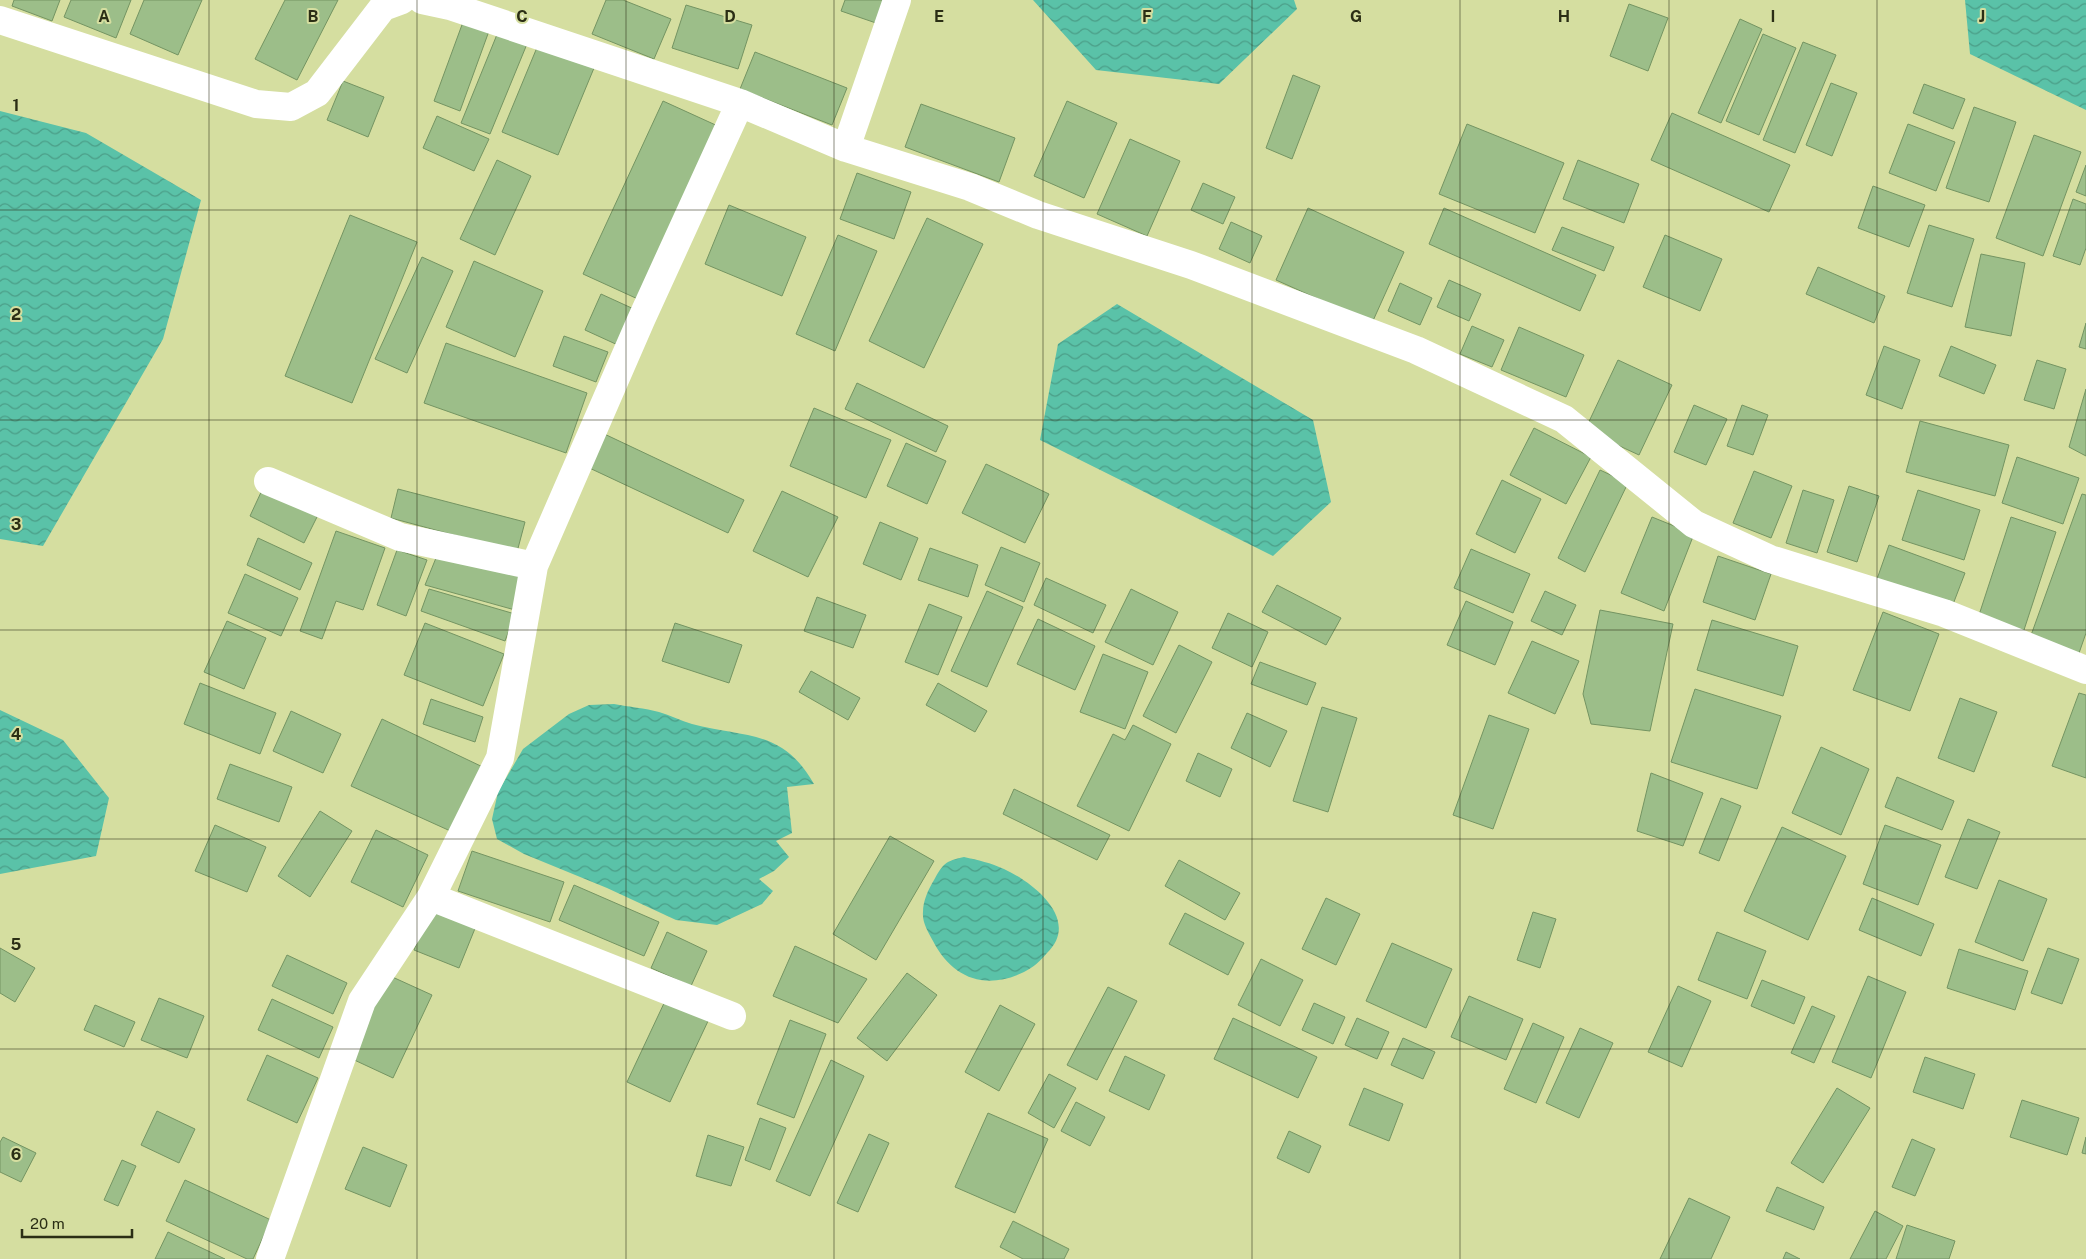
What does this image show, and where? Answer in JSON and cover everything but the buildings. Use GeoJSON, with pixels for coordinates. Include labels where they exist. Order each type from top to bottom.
{"type":"FeatureCollection","features":[{"type":"Feature","properties":{"kind":"street"},"geometry":{"type":"LineString","coordinates":[[0,20],[256,104],[291,107],[317,93],[382,6],[402,0]]}},
{"type":"Feature","properties":{"kind":"street"},"geometry":{"type":"LineString","coordinates":[[422,0],[450,6],[740,103],[846,148],[970,187],[1038,215],[1191,266],[1416,350],[1564,419],[1694,524],[1770,559],[1944,613],[2086,670]]}},
{"type":"Feature","properties":{"kind":"street"},"geometry":{"type":"LineString","coordinates":[[846,148],[897,0]]}},
{"type":"Feature","properties":{"kind":"street"},"geometry":{"type":"LineString","coordinates":[[270,1259],[362,1001],[431,897],[500,758],[534,566],[645,311],[740,103]]}},
{"type":"Feature","properties":{"kind":"street"},"geometry":{"type":"LineString","coordinates":[[268,481],[400,537],[534,566]]}},
{"type":"Feature","properties":{"kind":"street"},"geometry":{"type":"LineString","coordinates":[[431,897],[732,1016]]}},
{"type":"Feature","properties":{"kind":"water"},"geometry":{"type":"Polygon","coordinates":[[[1033,0],[1294,0],[1297,9],[1219,84],[1096,70],[1033,0]]]}},
{"type":"Feature","properties":{"kind":"water"},"geometry":{"type":"Polygon","coordinates":[[[1965,0],[2086,0],[2086,110],[1970,54],[1965,0]]]}},
{"type":"Feature","properties":{"kind":"water"},"geometry":{"type":"Polygon","coordinates":[[[0,111],[86,133],[201,200],[163,339],[43,546],[0,539],[0,111]]]}},
{"type":"Feature","properties":{"kind":"water"},"geometry":{"type":"Polygon","coordinates":[[[1117,304],[1313,420],[1331,502],[1273,556],[1040,440],[1058,344],[1117,304]]]}},
{"type":"Feature","properties":{"kind":"water"},"geometry":{"type":"Polygon","coordinates":[[[614,704],[663,713],[692,724],[761,739],[789,753],[802,766],[814,784],[787,787],[792,833],[776,841],[789,857],[774,871],[759,879],[773,891],[762,904],[717,925],[676,920],[607,888],[524,854],[497,839],[492,819],[498,792],[523,749],[569,714],[589,705],[614,704]]]}},
{"type":"Feature","properties":{"kind":"water"},"geometry":{"type":"Polygon","coordinates":[[[0,710],[63,740],[109,798],[96,856],[0,874],[0,710]]]}},
{"type":"Feature","properties":{"kind":"water"},"geometry":{"type":"Polygon","coordinates":[[[964,857],[994,865],[1016,875],[1040,893],[1050,904],[1059,928],[1056,940],[1042,959],[1028,970],[1010,978],[996,980],[983,980],[971,977],[960,972],[950,964],[933,941],[923,919],[926,896],[942,867],[953,860],[964,857]]]}}]}
